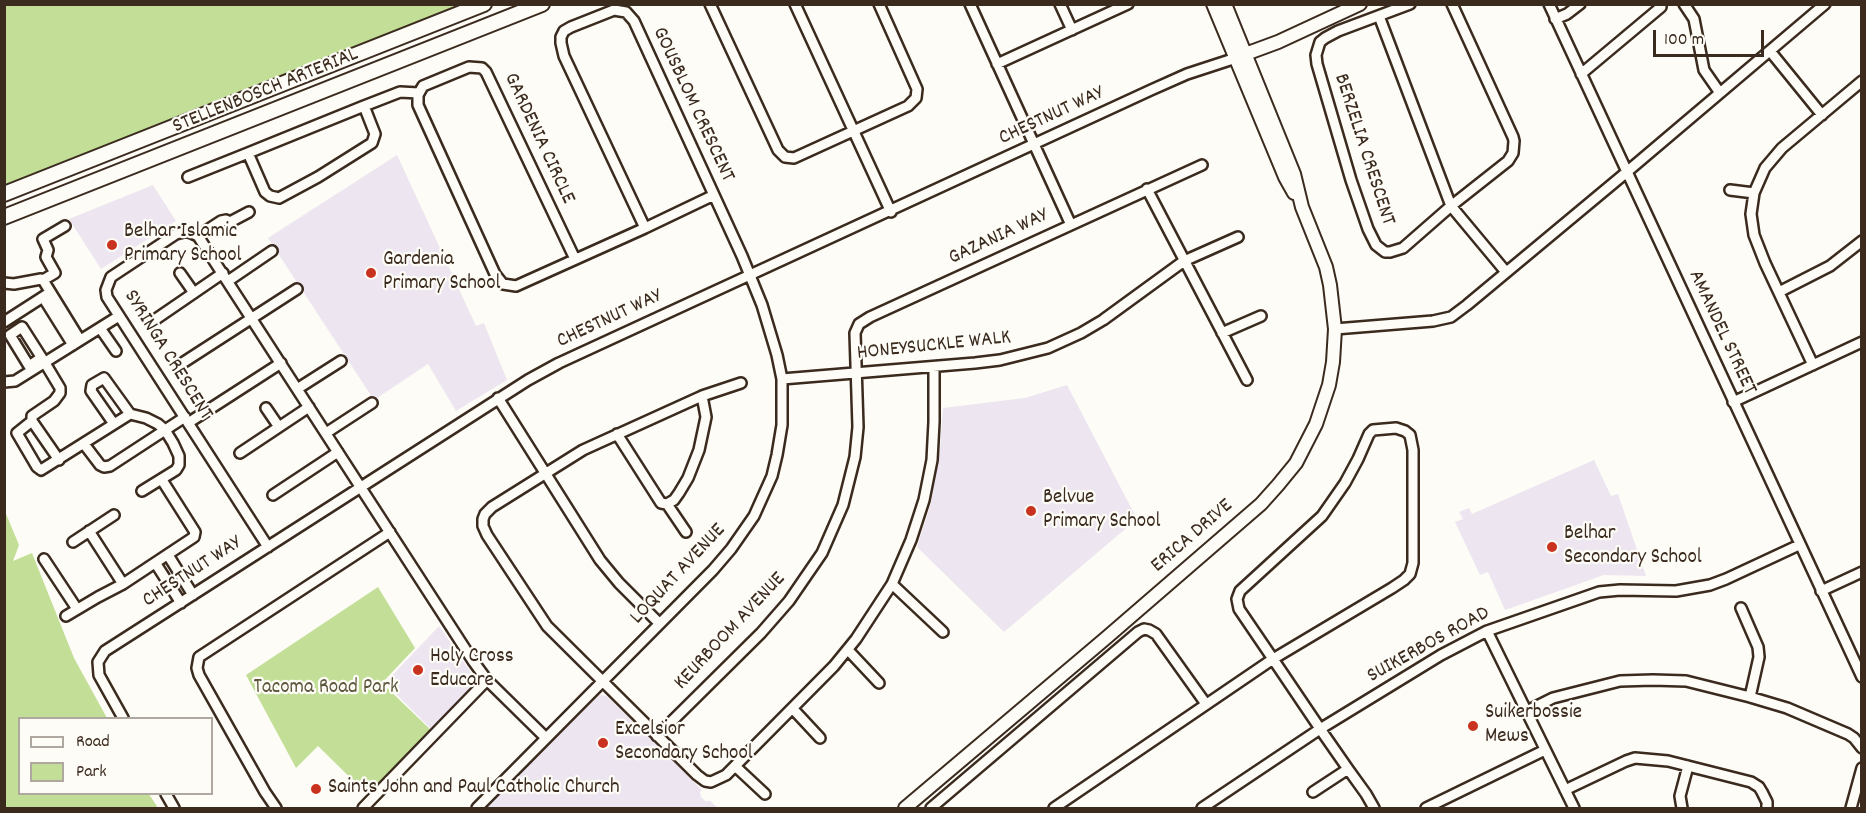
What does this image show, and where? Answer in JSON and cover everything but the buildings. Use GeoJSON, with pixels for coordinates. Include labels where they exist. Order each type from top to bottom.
{"type":"FeatureCollection","features":[{"type":"Feature","properties":{"kind":"main road","name":"STELLENBOSCH ARTERIAL"},"geometry":{"type":"LineString","coordinates":[[4,194],[484,4]]}},
{"type":"Feature","properties":{"kind":"main road","name":"STELLENBOSCH ARTERIAL"},"geometry":{"type":"LineString","coordinates":[[4,217],[543,4]]}},
{"type":"Feature","properties":{"kind":"main road","name":"ERICA DRIVE"},"geometry":{"type":"LineString","coordinates":[[905,808],[1127,621],[1270,495],[1296,463],[1316,423],[1329,385],[1333,362],[1334,308],[1326,267],[1302,207],[1294,174],[1240,56],[1213,4]]}},
{"type":"Feature","properties":{"kind":"main road","name":"ERICA DRIVE"},"geometry":{"type":"LineString","coordinates":[[1225,4],[1240,56]]}},
{"type":"Feature","properties":{"kind":"main road"},"geometry":{"type":"LineString","coordinates":[[1240,56],[1278,42],[1360,4]]}},
{"type":"Feature","properties":{"kind":"street"},"geometry":{"type":"LineString","coordinates":[[710,4],[778,150],[785,157],[794,158],[908,106],[916,98],[917,89],[879,4]]}},
{"type":"Feature","properties":{"kind":"street"},"geometry":{"type":"LineString","coordinates":[[795,4],[891,212]]}},
{"type":"Feature","properties":{"kind":"street"},"geometry":{"type":"LineString","coordinates":[[970,4],[1071,225]]}},
{"type":"Feature","properties":{"kind":"street"},"geometry":{"type":"LineString","coordinates":[[1060,4],[1072,30]]}},
{"type":"Feature","properties":{"kind":"street"},"geometry":{"type":"LineString","coordinates":[[997,64],[1128,4]]}},
{"type":"Feature","properties":{"kind":"street","name":"BERZELIA CRESCENT"},"geometry":{"type":"LineString","coordinates":[[1410,4],[1325,38],[1320,42],[1316,55],[1351,180],[1368,229],[1376,245],[1385,252],[1403,248],[1508,161],[1513,153],[1514,141],[1452,4]]}},
{"type":"Feature","properties":{"kind":"street","name":"AMANDEL STREET"},"geometry":{"type":"LineString","coordinates":[[1548,4],[1862,677]]}},
{"type":"Feature","properties":{"kind":"street"},"geometry":{"type":"LineString","coordinates":[[1555,19],[1567,14],[1580,4]]}},
{"type":"Feature","properties":{"kind":"street"},"geometry":{"type":"LineString","coordinates":[[1684,4],[1694,19],[1704,70],[1720,93]]}},
{"type":"Feature","properties":{"kind":"street"},"geometry":{"type":"LineString","coordinates":[[1335,329],[1433,321],[1450,317],[1626,173],[1825,4]]}},
{"type":"Feature","properties":{"kind":"street"},"geometry":{"type":"LineString","coordinates":[[1581,74],[1660,7]]}},
{"type":"Feature","properties":{"kind":"street","name":"GOUSBLOM CRESCENT"},"geometry":{"type":"LineString","coordinates":[[645,228],[564,56],[561,37],[564,31],[571,27],[614,10],[620,10],[630,16],[750,275]]}},
{"type":"Feature","properties":{"kind":"street"},"geometry":{"type":"LineString","coordinates":[[1380,16],[1451,206],[1506,272]]}},
{"type":"Feature","properties":{"kind":"street"},"geometry":{"type":"LineString","coordinates":[[1770,51],[1822,115]]}},
{"type":"Feature","properties":{"kind":"street","name":"CHESTNUT WAY"},"geometry":{"type":"LineString","coordinates":[[122,717],[99,675],[100,658],[105,651],[498,398],[559,363],[891,212],[1160,86],[1240,56]]}},
{"type":"Feature","properties":{"kind":"street","name":"GARDENIA CIRCLE"},"geometry":{"type":"LineString","coordinates":[[418,93],[423,86],[469,67],[482,68],[486,72],[575,259]]}},
{"type":"Feature","properties":{"kind":"street"},"geometry":{"type":"LineString","coordinates":[[1813,365],[1754,235],[1751,214],[1754,193],[1765,168],[1782,148],[1862,81]]}},
{"type":"Feature","properties":{"kind":"street"},"geometry":{"type":"LineString","coordinates":[[188,177],[400,92],[418,93],[418,105],[500,281],[503,284],[516,286],[714,195]]}},
{"type":"Feature","properties":{"kind":"street"},"geometry":{"type":"LineString","coordinates":[[248,153],[265,192],[279,198],[372,143],[375,131],[364,106]]}},
{"type":"Feature","properties":{"kind":"street","name":"GAZANIA WAY"},"geometry":{"type":"LineString","coordinates":[[858,374],[855,333],[859,324],[870,317],[1202,165]]}},
{"type":"Feature","properties":{"kind":"street"},"geometry":{"type":"LineString","coordinates":[[1147,189],[1247,380]]}},
{"type":"Feature","properties":{"kind":"street"},"geometry":{"type":"LineString","coordinates":[[1730,190],[1754,193]]}},
{"type":"Feature","properties":{"kind":"street"},"geometry":{"type":"LineString","coordinates":[[249,212],[230,222],[221,221],[198,236],[473,661],[487,680],[546,738]]}},
{"type":"Feature","properties":{"kind":"street"},"geometry":{"type":"LineString","coordinates":[[4,283],[43,280],[55,273],[46,257],[48,250],[43,239],[65,226]]}},
{"type":"Feature","properties":{"kind":"street","name":"SYRINGA CRESCENT"},"geometry":{"type":"LineString","coordinates":[[198,236],[189,232],[176,234],[111,277],[106,290],[107,297],[268,547]]}},
{"type":"Feature","properties":{"kind":"street","name":"HONEYSUCKLE WALK"},"geometry":{"type":"LineString","coordinates":[[782,379],[934,367],[1000,360],[1031,353],[1081,333],[1103,320],[1184,261],[1238,237]]}},
{"type":"Feature","properties":{"kind":"street"},"geometry":{"type":"LineString","coordinates":[[1779,292],[1830,266],[1862,241]]}},
{"type":"Feature","properties":{"kind":"street"},"geometry":{"type":"LineString","coordinates":[[153,321],[194,293],[272,251]]}},
{"type":"Feature","properties":{"kind":"street"},"geometry":{"type":"LineString","coordinates":[[180,273],[194,293]]}},
{"type":"Feature","properties":{"kind":"street","name":"LOQUAT AVENUE"},"geometry":{"type":"LineString","coordinates":[[477,808],[713,570],[754,516],[772,476],[777,455],[782,425],[782,379],[770,331],[750,275]]}},
{"type":"Feature","properties":{"kind":"street"},"geometry":{"type":"LineString","coordinates":[[43,280],[47,294],[77,343]]}},
{"type":"Feature","properties":{"kind":"street"},"geometry":{"type":"LineString","coordinates":[[184,362],[297,289]]}},
{"type":"Feature","properties":{"kind":"street"},"geometry":{"type":"LineString","coordinates":[[4,322],[47,294]]}},
{"type":"Feature","properties":{"kind":"street"},"geometry":{"type":"LineString","coordinates":[[4,382],[15,381],[43,360],[77,343],[119,316]]}},
{"type":"Feature","properties":{"kind":"street"},"geometry":{"type":"LineString","coordinates":[[1222,333],[1260,316]]}},
{"type":"Feature","properties":{"kind":"street"},"geometry":{"type":"LineString","coordinates":[[100,328],[116,351]]}},
{"type":"Feature","properties":{"kind":"street"},"geometry":{"type":"LineString","coordinates":[[1733,402],[1862,342]]}},
{"type":"Feature","properties":{"kind":"street"},"geometry":{"type":"LineString","coordinates":[[43,360],[60,388],[60,393],[54,401],[33,415],[32,421],[17,434],[37,467],[44,470],[130,414]]}},
{"type":"Feature","properties":{"kind":"street"},"geometry":{"type":"LineString","coordinates":[[297,389],[341,361]]}},
{"type":"Feature","properties":{"kind":"street"},"geometry":{"type":"LineString","coordinates":[[84,444],[100,465],[110,466],[165,430],[186,420],[281,363]]}},
{"type":"Feature","properties":{"kind":"street"},"geometry":{"type":"LineString","coordinates":[[741,383],[702,396],[584,450],[488,511],[483,519],[487,535],[547,626],[697,775],[711,782],[722,778],[735,766],[848,650],[892,584],[911,540],[924,500],[932,460],[934,367]]}},
{"type":"Feature","properties":{"kind":"street","name":"KEURBOOM AVENUE"},"geometry":{"type":"LineString","coordinates":[[657,736],[761,633],[789,601],[822,553],[843,505],[855,457],[858,427],[858,374]]}},
{"type":"Feature","properties":{"kind":"street"},"geometry":{"type":"LineString","coordinates":[[114,424],[91,391],[92,385],[102,378],[107,381],[130,414],[158,424],[165,430],[176,449],[179,465],[176,470],[142,491]]}},
{"type":"Feature","properties":{"kind":"street"},"geometry":{"type":"LineString","coordinates":[[667,504],[674,500],[688,478],[699,450],[706,417],[702,396]]}},
{"type":"Feature","properties":{"kind":"street"},"geometry":{"type":"LineString","coordinates":[[498,398],[609,572],[659,622]]}},
{"type":"Feature","properties":{"kind":"street"},"geometry":{"type":"LineString","coordinates":[[326,433],[372,403]]}},
{"type":"Feature","properties":{"kind":"street"},"geometry":{"type":"LineString","coordinates":[[240,453],[309,407]]}},
{"type":"Feature","properties":{"kind":"street"},"geometry":{"type":"LineString","coordinates":[[266,408],[279,427]]}},
{"type":"Feature","properties":{"kind":"street"},"geometry":{"type":"LineString","coordinates":[[32,421],[59,460]]}},
{"type":"Feature","properties":{"kind":"street"},"geometry":{"type":"LineString","coordinates":[[1054,808],[1273,659],[1392,588],[1410,574],[1413,564],[1413,450],[1410,435],[1396,428],[1381,428],[1369,434],[1345,483],[1322,516],[1240,591],[1237,599],[1239,609],[1273,659],[1320,729],[1348,769],[1374,808]]}},
{"type":"Feature","properties":{"kind":"street"},"geometry":{"type":"LineString","coordinates":[[617,435],[662,503],[667,504],[686,532]]}},
{"type":"Feature","properties":{"kind":"street"},"geometry":{"type":"LineString","coordinates":[[273,495],[338,452]]}},
{"type":"Feature","properties":{"kind":"street"},"geometry":{"type":"LineString","coordinates":[[66,616],[123,584],[192,540],[195,532],[162,480]]}},
{"type":"Feature","properties":{"kind":"street"},"geometry":{"type":"LineString","coordinates":[[73,542],[114,515]]}},
{"type":"Feature","properties":{"kind":"street"},"geometry":{"type":"LineString","coordinates":[[89,531],[123,584]]}},
{"type":"Feature","properties":{"kind":"street"},"geometry":{"type":"LineString","coordinates":[[276,808],[199,675],[197,668],[199,657],[390,532]]}},
{"type":"Feature","properties":{"kind":"street","name":"SUIKERBOS ROAD"},"geometry":{"type":"LineString","coordinates":[[1202,808],[1320,729],[1441,655],[1487,631],[1599,592],[1676,591],[1710,585],[1799,545]]}},
{"type":"Feature","properties":{"kind":"street"},"geometry":{"type":"LineString","coordinates":[[168,555],[193,595]]}},
{"type":"Feature","properties":{"kind":"street"},"geometry":{"type":"LineString","coordinates":[[44,559],[77,609]]}},
{"type":"Feature","properties":{"kind":"street"},"geometry":{"type":"LineString","coordinates":[[156,564],[181,603]]}},
{"type":"Feature","properties":{"kind":"street"},"geometry":{"type":"LineString","coordinates":[[1821,591],[1862,572]]}},
{"type":"Feature","properties":{"kind":"street"},"geometry":{"type":"LineString","coordinates":[[892,584],[943,632]]}},
{"type":"Feature","properties":{"kind":"street"},"geometry":{"type":"LineString","coordinates":[[1741,608],[1758,647],[1759,657],[1750,697]]}},
{"type":"Feature","properties":{"kind":"street"},"geometry":{"type":"LineString","coordinates":[[931,808],[1144,629],[1156,634],[1206,704]]}},
{"type":"Feature","properties":{"kind":"street"},"geometry":{"type":"LineString","coordinates":[[1487,631],[1574,808]]}},
{"type":"Feature","properties":{"kind":"street"},"geometry":{"type":"LineString","coordinates":[[848,650],[879,683]]}},
{"type":"Feature","properties":{"kind":"street"},"geometry":{"type":"LineString","coordinates":[[363,808],[487,680]]}},
{"type":"Feature","properties":{"kind":"street"},"geometry":{"type":"LineString","coordinates":[[1527,711],[1553,698],[1620,681],[1686,681],[1787,708],[1848,734],[1862,748]]}},
{"type":"Feature","properties":{"kind":"street"},"geometry":{"type":"LineString","coordinates":[[793,709],[820,738]]}},
{"type":"Feature","properties":{"kind":"street"},"geometry":{"type":"LineString","coordinates":[[1426,808],[1545,750]]}},
{"type":"Feature","properties":{"kind":"street"},"geometry":{"type":"LineString","coordinates":[[1565,790],[1635,758],[1668,760],[1751,782],[1759,787],[1767,802],[1767,808]]}},
{"type":"Feature","properties":{"kind":"street"},"geometry":{"type":"LineString","coordinates":[[735,766],[765,794]]}},
{"type":"Feature","properties":{"kind":"street"},"geometry":{"type":"LineString","coordinates":[[1682,808],[1680,796],[1688,766]]}},
{"type":"Feature","properties":{"kind":"street"},"geometry":{"type":"LineString","coordinates":[[1851,808],[1862,768]]}},
{"type":"Feature","properties":{"kind":"street"},"geometry":{"type":"LineString","coordinates":[[1313,792],[1348,769]]}},
{"type":"Feature","properties":{"kind":"shaded area","name":"Gardenia Primary School"},"geometry":{"type":"Polygon","coordinates":[[[397,155],[476,326],[484,323],[507,380],[456,411],[428,364],[374,400],[268,238],[397,155]]]}},
{"type":"Feature","properties":{"kind":"shaded area","name":"Belhar Islamic Primary School"},"geometry":{"type":"Polygon","coordinates":[[[153,185],[176,221],[101,269],[69,219],[153,185]]]}},
{"type":"Feature","properties":{"kind":"shaded area","name":"Belvue Primary School"},"geometry":{"type":"Polygon","coordinates":[[[1067,385],[1137,519],[1004,632],[917,547],[931,503],[940,448],[943,408],[1025,398],[1067,385]]]}},
{"type":"Feature","properties":{"kind":"shaded area","name":"Belhar Secondary School"},"geometry":{"type":"Polygon","coordinates":[[[1594,460],[1611,496],[1618,494],[1646,576],[1604,575],[1505,610],[1488,572],[1480,575],[1455,522],[1463,519],[1459,512],[1469,508],[1472,514],[1594,460]]]}},
{"type":"Feature","properties":{"kind":"shaded area"},"geometry":{"type":"Polygon","coordinates":[[[439,626],[474,677],[474,686],[431,729],[385,683],[439,626]]]}},
{"type":"Feature","properties":{"kind":"shaded area","name":"Excelsior Secondary School"},"geometry":{"type":"Polygon","coordinates":[[[599,695],[607,696],[702,790],[701,797],[718,808],[485,808],[599,695]]]}},
{"type":"Feature","properties":{"kind":"green space"},"geometry":{"type":"Polygon","coordinates":[[[5,4],[460,4],[460,5],[5,185],[5,4]]]}},
{"type":"Feature","properties":{"kind":"green space"},"geometry":{"type":"Polygon","coordinates":[[[4,509],[19,545],[13,561],[32,553],[74,658],[106,717],[18,717],[18,795],[150,795],[158,808],[5,808],[4,509]]]}},
{"type":"Feature","properties":{"kind":"green space","name":"Tacoma Road Park"},"geometry":{"type":"Polygon","coordinates":[[[378,587],[415,648],[382,683],[435,734],[372,799],[318,746],[296,768],[246,675],[378,587]]]}},
{"type":"Feature","properties":{"kind":"place","name":"Belhar Islamic Primary School"},"geometry":{"type":"Point","coordinates":[112,245]}},
{"type":"Feature","properties":{"kind":"place","name":"Gardenia Primary School"},"geometry":{"type":"Point","coordinates":[371,273]}},
{"type":"Feature","properties":{"kind":"place","name":"Belvue Primary School"},"geometry":{"type":"Point","coordinates":[1031,511]}},
{"type":"Feature","properties":{"kind":"place","name":"Belhar Secondary School"},"geometry":{"type":"Point","coordinates":[1552,547]}},
{"type":"Feature","properties":{"kind":"place","name":"Holy Cross Educare"},"geometry":{"type":"Point","coordinates":[418,670]}},
{"type":"Feature","properties":{"kind":"place","name":"Suikerbossie Mews"},"geometry":{"type":"Point","coordinates":[1473,726]}},
{"type":"Feature","properties":{"kind":"place","name":"Excelsior Secondary School"},"geometry":{"type":"Point","coordinates":[603,743]}},
{"type":"Feature","properties":{"kind":"place","name":"Saints John and Paul Catholic Church"},"geometry":{"type":"Point","coordinates":[316,789]}}]}
